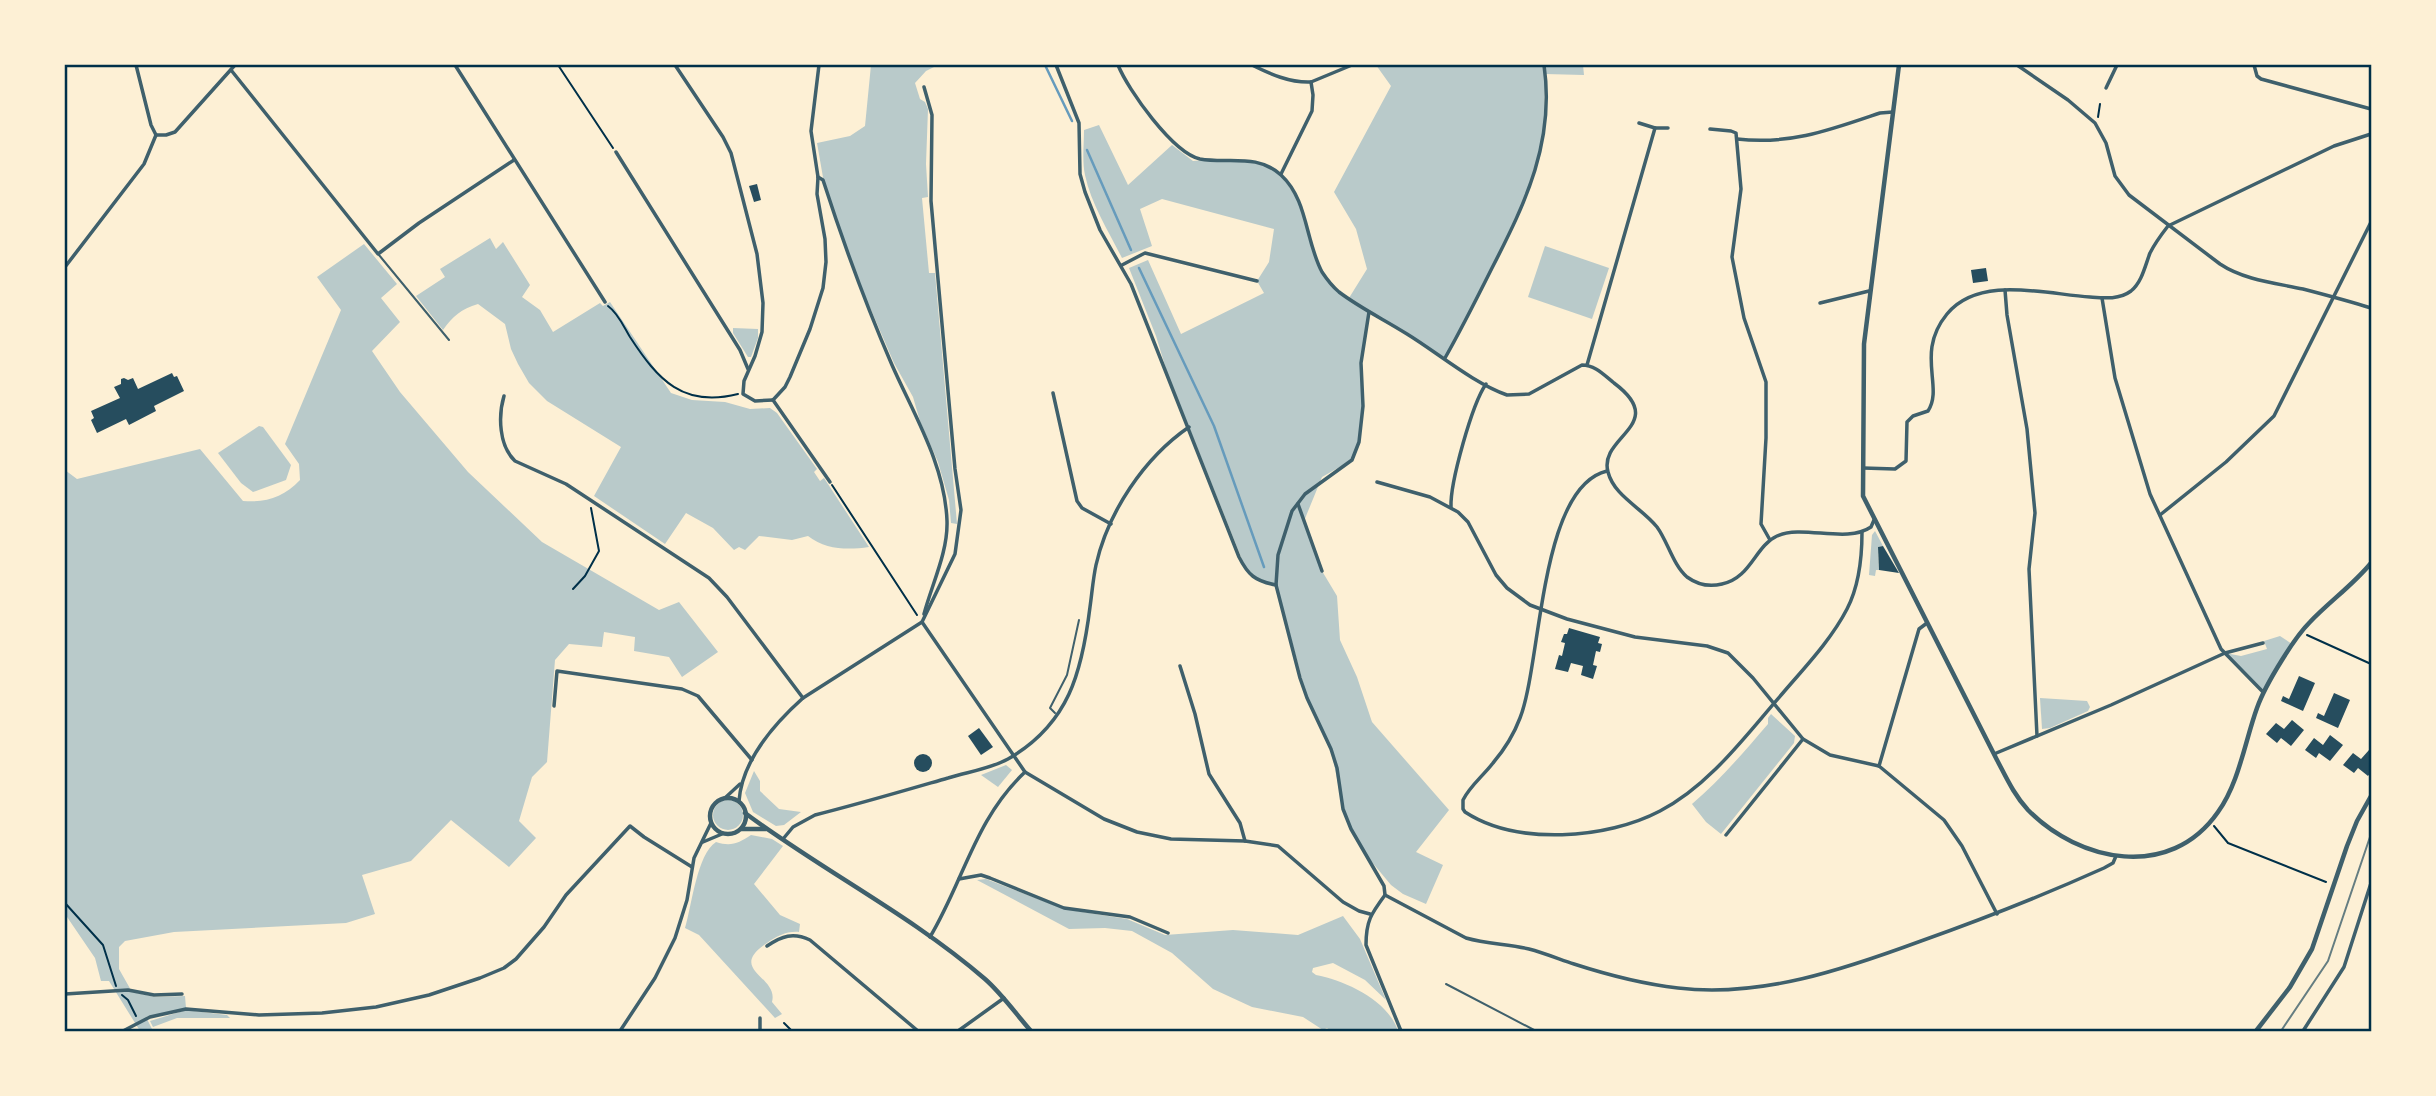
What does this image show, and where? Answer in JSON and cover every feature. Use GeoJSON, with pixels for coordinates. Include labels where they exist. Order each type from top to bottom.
{"type":"FeatureCollection","features":[{"type":"Feature","properties":{"kind":"street"},"geometry":{"type":"LineString","coordinates":[[65,267],[144,164],[156,135],[136,65]]}},
{"type":"Feature","properties":{"kind":"street"},"geometry":{"type":"LineString","coordinates":[[156,135],[175,132],[235,65]]}},
{"type":"Feature","properties":{"kind":"street"},"geometry":{"type":"LineString","coordinates":[[455,65],[605,302]]}},
{"type":"Feature","properties":{"kind":"street"},"geometry":{"type":"LineString","coordinates":[[675,65],[716,126],[730,153],[757,254],[763,303],[762,332],[744,381],[743,392],[750,400],[761,402],[773,400],[785,387],[810,329],[823,288],[825,239],[817,194],[818,177],[811,131],[819,65]]}},
{"type":"Feature","properties":{"kind":"street"},"geometry":{"type":"LineString","coordinates":[[1056,65],[1079,123],[1080,174],[1084,192],[1100,229],[1122,265],[1247,572],[1253,578],[1276,585]]}},
{"type":"Feature","properties":{"kind":"street"},"geometry":{"type":"LineString","coordinates":[[1118,65],[1131,92],[1154,121],[1187,153],[1206,160],[1249,160],[1261,163],[1281,175],[1302,205],[1308,240],[1323,273],[1338,291],[1369,312],[1507,395],[1522,396],[1587,365]]}},
{"type":"Feature","properties":{"kind":"street"},"geometry":{"type":"LineString","coordinates":[[1252,65],[1282,78],[1311,82],[1352,65]]}},
{"type":"Feature","properties":{"kind":"street"},"geometry":{"type":"LineString","coordinates":[[1445,358],[1524,205],[1536,169],[1544,126],[1544,65]]}},
{"type":"Feature","properties":{"kind":"street"},"geometry":{"type":"LineString","coordinates":[[1899,65],[1862,363],[1863,496],[2019,799],[2043,824],[2073,843],[2116,856],[2141,857],[2164,852],[2185,842],[2211,822],[2230,792],[2263,692],[2301,632],[2371,563]]}},
{"type":"Feature","properties":{"kind":"street"},"geometry":{"type":"LineString","coordinates":[[2017,65],[2059,93],[2095,123],[2106,143],[2115,176],[2123,188],[2168,226],[2232,272],[2335,296],[2371,308]]}},
{"type":"Feature","properties":{"kind":"street"},"geometry":{"type":"LineString","coordinates":[[2106,88],[2117,65]]}},
{"type":"Feature","properties":{"kind":"street"},"geometry":{"type":"LineString","coordinates":[[2254,65],[2256,76],[2261,79],[2371,109]]}},
{"type":"Feature","properties":{"kind":"street"},"geometry":{"type":"LineString","coordinates":[[231,70],[378,254],[419,223],[514,160]]}},
{"type":"Feature","properties":{"kind":"street"},"geometry":{"type":"LineString","coordinates":[[1281,175],[1312,111],[1311,82]]}},
{"type":"Feature","properties":{"kind":"street"},"geometry":{"type":"LineString","coordinates":[[701,843],[741,829],[745,822],[745,813],[739,801],[742,782],[752,760],[788,711],[803,698],[922,622],[956,554],[961,510],[955,469],[932,201],[932,114],[924,87]]}},
{"type":"Feature","properties":{"kind":"street"},"geometry":{"type":"LineString","coordinates":[[1738,139],[1762,142],[1796,139],[1880,113],[1893,113]]}},
{"type":"Feature","properties":{"kind":"street"},"geometry":{"type":"LineString","coordinates":[[1639,123],[1655,128],[1668,128]]}},
{"type":"Feature","properties":{"kind":"street"},"geometry":{"type":"LineString","coordinates":[[1587,365],[1655,128]]}},
{"type":"Feature","properties":{"kind":"street"},"geometry":{"type":"LineString","coordinates":[[1710,129],[1731,131],[1738,139],[1741,189],[1732,257],[1744,318],[1766,382],[1761,524],[1770,540]]}},
{"type":"Feature","properties":{"kind":"street"},"geometry":{"type":"LineString","coordinates":[[1863,468],[1895,468],[1906,461],[1905,427],[1909,419],[1931,407],[1932,338],[1946,315],[1961,300],[1975,293],[2005,290],[2116,297],[2133,290],[2157,240],[2168,226],[2334,146],[2371,134]]}},
{"type":"Feature","properties":{"kind":"street"},"geometry":{"type":"LineString","coordinates":[[616,152],[740,350],[748,369]]}},
{"type":"Feature","properties":{"kind":"street"},"geometry":{"type":"LineString","coordinates":[[818,177],[823,180],[879,334],[918,419],[943,486],[947,524],[942,554],[922,622]]}},
{"type":"Feature","properties":{"kind":"street"},"geometry":{"type":"LineString","coordinates":[[2159,516],[2226,462],[2274,416],[2371,222]]}},
{"type":"Feature","properties":{"kind":"street"},"geometry":{"type":"LineString","coordinates":[[1122,265],[1145,253],[1257,281]]}},
{"type":"Feature","properties":{"kind":"street"},"geometry":{"type":"LineString","coordinates":[[2005,290],[2027,429],[2035,513],[2029,569],[2037,736]]}},
{"type":"Feature","properties":{"kind":"street"},"geometry":{"type":"LineString","coordinates":[[1820,303],[1870,291]]}},
{"type":"Feature","properties":{"kind":"street"},"geometry":{"type":"LineString","coordinates":[[2102,298],[2115,378],[2150,494],[2202,610],[2225,653],[2263,692]]}},
{"type":"Feature","properties":{"kind":"street"},"geometry":{"type":"LineString","coordinates":[[1369,312],[1361,363],[1363,416],[1359,442],[1352,460],[1305,494],[1297,504],[1285,529],[1278,555],[1276,585],[1300,678],[1337,768],[1343,809],[1361,849],[1380,876],[1385,895],[1479,942],[1531,949],[1593,970],[1680,988],[1767,985],[1827,974],[1997,914],[2104,868],[2113,863],[2116,856]]}},
{"type":"Feature","properties":{"kind":"street"},"geometry":{"type":"LineString","coordinates":[[1587,365],[1625,391],[1636,408],[1633,422],[1611,453],[1607,471],[1615,486],[1657,528],[1685,575],[1699,583],[1716,586],[1734,581],[1770,540],[1785,533],[1862,532],[1871,527],[1874,520]]}},
{"type":"Feature","properties":{"kind":"street"},"geometry":{"type":"LineString","coordinates":[[1451,507],[1455,476],[1473,412],[1486,384]]}},
{"type":"Feature","properties":{"kind":"street"},"geometry":{"type":"LineString","coordinates":[[1053,393],[1077,501],[1082,508],[1111,524]]}},
{"type":"Feature","properties":{"kind":"street"},"geometry":{"type":"LineString","coordinates":[[504,397],[501,407],[502,432],[511,457],[591,499],[709,578],[727,597],[803,698]]}},
{"type":"Feature","properties":{"kind":"street"},"geometry":{"type":"LineString","coordinates":[[773,400],[830,482]]}},
{"type":"Feature","properties":{"kind":"street"},"geometry":{"type":"LineString","coordinates":[[782,840],[793,827],[815,815],[984,768],[1013,756],[1038,736],[1057,715],[1074,687],[1081,664],[1096,563],[1111,524],[1134,483],[1164,446],[1189,427]]}},
{"type":"Feature","properties":{"kind":"street"},"geometry":{"type":"LineString","coordinates":[[1607,471],[1597,473],[1585,481],[1570,506],[1554,547],[1540,609],[1533,671],[1520,718],[1500,754],[1464,797],[1462,809],[1471,816],[1495,826],[1534,835],[1597,831],[1659,812],[1689,793],[1773,704],[1846,611],[1853,596],[1861,562],[1862,532]]}},
{"type":"Feature","properties":{"kind":"street"},"geometry":{"type":"LineString","coordinates":[[1377,482],[1430,497],[1451,507],[1468,523],[1496,575],[1507,588],[1518,598],[1540,609],[1635,637],[1720,649],[1728,653],[1753,678],[1803,738],[1830,755],[1880,766],[1944,820],[1962,846],[1997,914]]}},
{"type":"Feature","properties":{"kind":"street"},"geometry":{"type":"LineString","coordinates":[[1297,504],[1322,571]]}},
{"type":"Feature","properties":{"kind":"street"},"geometry":{"type":"LineString","coordinates":[[922,622],[1025,772],[1104,819],[1138,832],[1171,839],[1268,843],[1286,850],[1343,902],[1370,914]]}},
{"type":"Feature","properties":{"kind":"street"},"geometry":{"type":"LineString","coordinates":[[1880,766],[1919,629],[1927,623]]}},
{"type":"Feature","properties":{"kind":"street"},"geometry":{"type":"LineString","coordinates":[[1994,754],[2225,653],[2263,643]]}},
{"type":"Feature","properties":{"kind":"street"},"geometry":{"type":"LineString","coordinates":[[1180,666],[1209,774],[1240,823],[1244,841]]}},
{"type":"Feature","properties":{"kind":"street"},"geometry":{"type":"LineString","coordinates":[[554,706],[557,671],[682,689],[698,696],[752,760]]}},
{"type":"Feature","properties":{"kind":"street"},"geometry":{"type":"LineString","coordinates":[[1726,835],[1803,738]]}},
{"type":"Feature","properties":{"kind":"street"},"geometry":{"type":"LineString","coordinates":[[930,937],[987,816],[1010,785],[1025,772]]}},
{"type":"Feature","properties":{"kind":"street"},"geometry":{"type":"LineString","coordinates":[[620,1031],[654,978],[675,938],[685,909],[692,867],[711,822],[712,807],[742,782]]}},
{"type":"Feature","properties":{"kind":"street"},"geometry":{"type":"LineString","coordinates":[[2256,1031],[2290,987],[2312,949],[2357,821],[2371,796]]}},
{"type":"Feature","properties":{"kind":"street"},"geometry":{"type":"LineString","coordinates":[[726,797],[739,801]]}},
{"type":"Feature","properties":{"kind":"street"},"geometry":{"type":"LineString","coordinates":[[745,813],[930,937],[986,979],[1031,1031]]}},
{"type":"Feature","properties":{"kind":"street"},"geometry":{"type":"LineString","coordinates":[[711,822],[722,834]]}},
{"type":"Feature","properties":{"kind":"street"},"geometry":{"type":"LineString","coordinates":[[123,1031],[139,1022],[186,1009],[259,1015],[322,1013],[376,1007],[429,995],[480,978],[504,968],[516,959],[544,927],[566,895],[630,826],[644,838],[692,867]]}},
{"type":"Feature","properties":{"kind":"street"},"geometry":{"type":"LineString","coordinates":[[741,829],[767,829]]}},
{"type":"Feature","properties":{"kind":"street"},"geometry":{"type":"LineString","coordinates":[[959,879],[981,875],[1064,908],[1130,917],[1167,933]]}},
{"type":"Feature","properties":{"kind":"street"},"geometry":{"type":"LineString","coordinates":[[2303,1031],[2344,967],[2371,883]]}},
{"type":"Feature","properties":{"kind":"street"},"geometry":{"type":"LineString","coordinates":[[1385,895],[1370,914],[1366,930],[1369,954],[1401,1031]]}},
{"type":"Feature","properties":{"kind":"street"},"geometry":{"type":"LineString","coordinates":[[767,946],[782,937],[793,935],[810,940],[918,1031]]}},
{"type":"Feature","properties":{"kind":"street"},"geometry":{"type":"LineString","coordinates":[[65,994],[116,991],[154,995],[182,994]]}},
{"type":"Feature","properties":{"kind":"street"},"geometry":{"type":"LineString","coordinates":[[958,1031],[1004,998]]}},
{"type":"Feature","properties":{"kind":"street"},"geometry":{"type":"LineString","coordinates":[[760,1018],[760,1031]]}},
{"type":"Feature","properties":{"kind":"lane"},"geometry":{"type":"LineString","coordinates":[[378,254],[449,340]]}},
{"type":"Feature","properties":{"kind":"lane"},"geometry":{"type":"LineString","coordinates":[[1057,715],[1050,708],[1068,675],[1079,620]]}},
{"type":"Feature","properties":{"kind":"lane"},"geometry":{"type":"LineString","coordinates":[[1446,984],[1536,1031]]}},
{"type":"Feature","properties":{"kind":"path"},"geometry":{"type":"LineString","coordinates":[[558,65],[616,152]]}},
{"type":"Feature","properties":{"kind":"path"},"geometry":{"type":"LineString","coordinates":[[2095,123],[2100,104]]}},
{"type":"Feature","properties":{"kind":"path"},"geometry":{"type":"LineString","coordinates":[[605,302],[654,371],[684,394],[714,399],[743,392]]}},
{"type":"Feature","properties":{"kind":"path"},"geometry":{"type":"LineString","coordinates":[[830,482],[922,622]]}},
{"type":"Feature","properties":{"kind":"path"},"geometry":{"type":"LineString","coordinates":[[573,589],[585,576],[599,551],[591,499]]}},
{"type":"Feature","properties":{"kind":"path"},"geometry":{"type":"LineString","coordinates":[[2307,635],[2371,664]]}},
{"type":"Feature","properties":{"kind":"path"},"geometry":{"type":"LineString","coordinates":[[2211,822],[2228,843],[2333,886]]}},
{"type":"Feature","properties":{"kind":"path"},"geometry":{"type":"LineString","coordinates":[[65,903],[81,923],[96,934],[103,945],[116,982]]}},
{"type":"Feature","properties":{"kind":"path"},"geometry":{"type":"LineString","coordinates":[[116,991],[128,1000],[139,1022]]}},
{"type":"Feature","properties":{"kind":"path"},"geometry":{"type":"LineString","coordinates":[[784,1023],[792,1031]]}},
{"type":"Feature","properties":{"kind":"shaded area"},"geometry":{"type":"Polygon","coordinates":[[[871,65],[938,65],[926,71],[915,83],[920,99],[928,109],[928,197],[922,198],[929,273],[935,273],[957,524],[951,523],[949,500],[938,462],[913,397],[894,363],[859,282],[824,183],[817,143],[850,136],[865,126],[871,65]]]}},
{"type":"Feature","properties":{"kind":"shaded area"},"geometry":{"type":"Polygon","coordinates":[[[1376,65],[1583,65],[1584,75],[1545,74],[1544,126],[1540,157],[1524,204],[1445,358],[1369,312],[1361,363],[1363,406],[1359,442],[1352,460],[1322,477],[1304,521],[1322,571],[1337,596],[1340,640],[1357,677],[1372,722],[1449,810],[1416,852],[1443,865],[1426,904],[1403,894],[1391,885],[1361,849],[1343,809],[1331,749],[1307,698],[1277,585],[1262,582],[1247,572],[1167,372],[1129,268],[1148,260],[1181,334],[1264,293],[1257,281],[1269,262],[1274,229],[1162,199],[1140,209],[1152,246],[1122,258],[1091,197],[1084,164],[1084,130],[1099,125],[1128,185],[1172,145],[1193,161],[1261,163],[1281,175],[1302,205],[1309,240],[1323,273],[1338,291],[1349,298],[1367,269],[1356,229],[1334,192],[1391,86],[1376,65]]]}},
{"type":"Feature","properties":{"kind":"shaded area"},"geometry":{"type":"Polygon","coordinates":[[[490,238],[496,249],[503,242],[530,285],[522,297],[540,310],[553,332],[600,303],[603,306],[610,302],[671,393],[692,400],[725,402],[750,409],[770,408],[777,413],[817,469],[814,472],[820,481],[824,478],[869,547],[837,548],[808,536],[792,540],[759,536],[745,550],[739,547],[734,550],[713,528],[686,513],[665,544],[594,496],[621,447],[547,401],[529,383],[511,349],[505,324],[478,304],[458,314],[443,330],[416,296],[445,277],[440,269],[490,238]]]}},
{"type":"Feature","properties":{"kind":"shaded area"},"geometry":{"type":"Polygon","coordinates":[[[364,244],[397,284],[381,298],[400,322],[372,351],[400,392],[468,472],[542,542],[659,610],[679,602],[718,652],[682,677],[669,657],[634,651],[635,637],[604,632],[602,647],[569,644],[555,660],[547,762],[532,777],[519,821],[536,838],[509,867],[451,820],[411,861],[362,875],[375,914],[346,923],[174,932],[125,941],[119,947],[119,969],[132,992],[155,997],[185,996],[186,1008],[146,1017],[153,1031],[140,1031],[109,981],[101,981],[95,958],[65,914],[65,470],[77,479],[200,449],[243,501],[267,500],[288,491],[300,480],[299,464],[285,444],[341,310],[317,277],[364,244]]]}},
{"type":"Feature","properties":{"kind":"shaded area"},"geometry":{"type":"Polygon","coordinates":[[[1545,246],[1609,268],[1592,319],[1528,297],[1545,246]]]}},
{"type":"Feature","properties":{"kind":"shaded area"},"geometry":{"type":"Polygon","coordinates":[[[733,328],[758,329],[758,338],[751,357],[748,357],[733,333],[733,328]]]}},
{"type":"Feature","properties":{"kind":"shaded area"},"geometry":{"type":"Polygon","coordinates":[[[259,426],[263,427],[291,465],[286,480],[253,492],[241,483],[218,453],[259,426]]]}},
{"type":"Feature","properties":{"kind":"shaded area"},"geometry":{"type":"Polygon","coordinates":[[[1875,531],[1883,546],[1878,547],[1879,570],[1876,570],[1875,576],[1869,575],[1872,535],[1875,531]]]}},
{"type":"Feature","properties":{"kind":"shaded area"},"geometry":{"type":"Polygon","coordinates":[[[2280,636],[2292,644],[2263,692],[2225,653],[2241,656],[2267,649],[2264,641],[2280,636]]]}},
{"type":"Feature","properties":{"kind":"shaded area"},"geometry":{"type":"Polygon","coordinates":[[[2040,698],[2087,701],[2090,707],[2088,711],[2042,729],[2040,698]]]}},
{"type":"Feature","properties":{"kind":"shaded area"},"geometry":{"type":"Polygon","coordinates":[[[1771,714],[1795,736],[1794,743],[1721,834],[1706,822],[1692,804],[1750,745],[1768,724],[1771,714]]]}},
{"type":"Feature","properties":{"kind":"shaded area"},"geometry":{"type":"Polygon","coordinates":[[[1006,765],[1012,770],[998,787],[981,775],[1006,765]]]}},
{"type":"Feature","properties":{"kind":"shaded area"},"geometry":{"type":"Polygon","coordinates":[[[754,771],[760,781],[760,791],[779,809],[801,812],[784,825],[776,826],[753,812],[745,793],[754,771]]]}},
{"type":"Feature","properties":{"kind":"shaded area"},"geometry":{"type":"Polygon","coordinates":[[[728,800],[734,801],[742,809],[742,821],[734,829],[728,830],[722,829],[714,821],[713,815],[714,809],[722,801],[728,800]]]}},
{"type":"Feature","properties":{"kind":"shaded area"},"geometry":{"type":"Polygon","coordinates":[[[751,835],[772,839],[783,846],[754,884],[780,915],[800,924],[799,932],[786,933],[775,938],[756,952],[751,960],[752,967],[772,993],[772,1002],[782,1014],[775,1018],[699,935],[685,928],[700,868],[710,848],[716,842],[735,843],[751,835]]]}},
{"type":"Feature","properties":{"kind":"shaded area"},"geometry":{"type":"Polygon","coordinates":[[[986,879],[1064,909],[1127,919],[1165,935],[1233,930],[1298,935],[1343,916],[1360,939],[1386,1000],[1365,980],[1333,963],[1313,968],[1312,972],[1352,987],[1376,1001],[1393,1020],[1398,1031],[1323,1030],[1303,1017],[1252,1007],[1213,989],[1172,953],[1132,931],[1105,928],[1069,929],[977,880],[986,879]]]}},
{"type":"Feature","properties":{"kind":"shaded area"},"geometry":{"type":"Polygon","coordinates":[[[186,1010],[227,1015],[230,1018],[177,1018],[153,1027],[150,1021],[186,1010]]]}},
{"type":"Feature","properties":{"kind":"building"},"geometry":{"type":"Polygon","coordinates":[[[757,184],[761,200],[754,202],[749,186],[757,184]]]}},
{"type":"Feature","properties":{"kind":"building"},"geometry":{"type":"Polygon","coordinates":[[[1986,268],[1988,281],[1973,283],[1971,270],[1986,268]]]}},
{"type":"Feature","properties":{"kind":"building"},"geometry":{"type":"Polygon","coordinates":[[[172,373],[174,377],[177,376],[184,391],[154,406],[156,411],[129,425],[126,419],[97,433],[91,420],[94,418],[91,411],[120,398],[114,387],[121,384],[121,379],[133,378],[138,389],[172,373]]]}},
{"type":"Feature","properties":{"kind":"building"},"geometry":{"type":"Polygon","coordinates":[[[1883,546],[1899,573],[1879,570],[1878,547],[1883,546]]]}},
{"type":"Feature","properties":{"kind":"building"},"geometry":{"type":"Polygon","coordinates":[[[1569,628],[1600,637],[1598,643],[1602,644],[1600,652],[1596,651],[1593,665],[1597,666],[1593,679],[1581,675],[1583,666],[1571,663],[1568,672],[1555,669],[1565,643],[1561,642],[1569,628]]]}},
{"type":"Feature","properties":{"kind":"building"},"geometry":{"type":"Polygon","coordinates":[[[2299,676],[2315,683],[2303,711],[2281,701],[2283,696],[2289,699],[2299,676]]]}},
{"type":"Feature","properties":{"kind":"building"},"geometry":{"type":"Polygon","coordinates":[[[2334,693],[2350,700],[2338,728],[2316,718],[2318,713],[2324,716],[2334,693]]]}},
{"type":"Feature","properties":{"kind":"building"},"geometry":{"type":"Polygon","coordinates":[[[2292,720],[2304,730],[2291,746],[2281,738],[2277,743],[2266,734],[2276,723],[2284,729],[2292,720]]]}},
{"type":"Feature","properties":{"kind":"building"},"geometry":{"type":"Polygon","coordinates":[[[979,728],[993,747],[981,755],[968,736],[979,728]]]}},
{"type":"Feature","properties":{"kind":"building"},"geometry":{"type":"Polygon","coordinates":[[[2330,735],[2343,745],[2330,761],[2319,753],[2316,758],[2305,750],[2314,738],[2323,745],[2330,735]]]}},
{"type":"Feature","properties":{"kind":"building"},"geometry":{"type":"Polygon","coordinates":[[[2369,750],[2371,772],[2368,776],[2358,768],[2354,773],[2343,765],[2353,753],[2361,759],[2369,750]]]}},
{"type":"Feature","properties":{"kind":"building"},"geometry":{"type":"Polygon","coordinates":[[[919,754],[927,754],[932,763],[930,770],[919,772],[914,767],[914,759],[919,754]]]}},
{"type":"Feature","properties":{"kind":"waterway"},"geometry":{"type":"LineString","coordinates":[[1045,65],[1072,121]]}},
{"type":"Feature","properties":{"kind":"waterway"},"geometry":{"type":"LineString","coordinates":[[1087,150],[1131,250]]}},
{"type":"Feature","properties":{"kind":"waterway"},"geometry":{"type":"LineString","coordinates":[[1139,268],[1214,426],[1264,567]]}},
{"type":"Feature","properties":{"kind":"tram line"},"geometry":{"type":"LineString","coordinates":[[2281,1031],[2328,961],[2371,834]]}}]}
